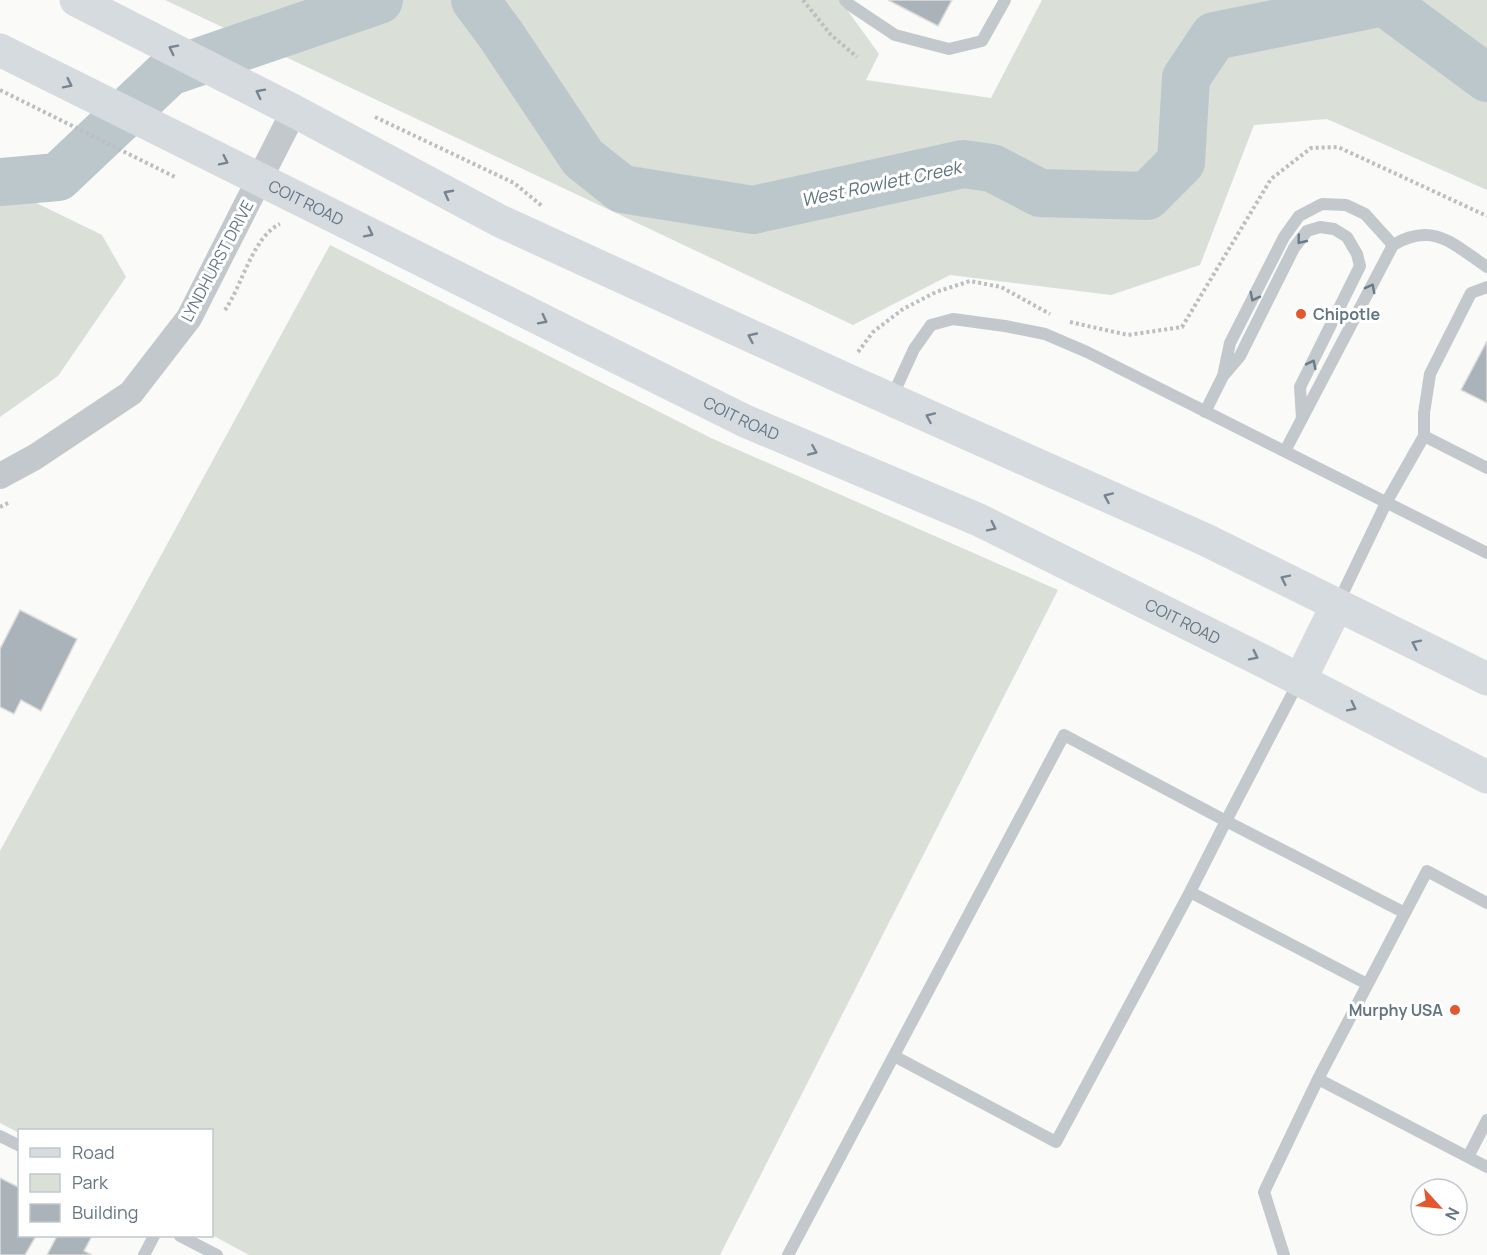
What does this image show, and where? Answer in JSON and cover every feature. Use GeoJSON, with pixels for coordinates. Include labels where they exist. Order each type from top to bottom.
{"type":"FeatureCollection","features":[{"type":"Feature","properties":{"kind":"main road"},"geometry":{"type":"LineString","coordinates":[[76,0],[294,111],[500,221],[891,400],[1206,540],[1487,679]]}},
{"type":"Feature","properties":{"kind":"main road","name":"COIT ROAD"},"geometry":{"type":"LineString","coordinates":[[8,54],[745,421],[979,520],[1300,680],[1487,777]]}},
{"type":"Feature","properties":{"kind":"main road"},"geometry":{"type":"LineString","coordinates":[[1300,680],[1337,605]]}},
{"type":"Feature","properties":{"kind":"street","name":"LYNDHURST DRIVE"},"geometry":{"type":"LineString","coordinates":[[0,476],[34,457],[131,393],[189,318],[294,111]]}},
{"type":"Feature","properties":{"kind":"lane"},"geometry":{"type":"LineString","coordinates":[[845,0],[895,35],[949,49],[982,41],[1005,0]]}},
{"type":"Feature","properties":{"kind":"lane"},"geometry":{"type":"LineString","coordinates":[[1205,412],[1223,375],[1230,343],[1284,237],[1299,216],[1322,204],[1346,205],[1365,214],[1394,245]]}},
{"type":"Feature","properties":{"kind":"lane"},"geometry":{"type":"LineString","coordinates":[[1223,375],[1240,356],[1294,248],[1307,231],[1320,227],[1334,229],[1347,237],[1357,254],[1360,266],[1300,387],[1302,419]]}},
{"type":"Feature","properties":{"kind":"lane"},"geometry":{"type":"LineString","coordinates":[[1286,451],[1394,245],[1408,236],[1426,233],[1444,239],[1487,267]]}},
{"type":"Feature","properties":{"kind":"lane"},"geometry":{"type":"LineString","coordinates":[[1337,605],[1387,501],[1424,436],[1424,413],[1430,374],[1471,293],[1487,287]]}},
{"type":"Feature","properties":{"kind":"lane"},"geometry":{"type":"LineString","coordinates":[[891,400],[914,349],[931,325],[953,319],[1046,334],[1087,352],[1487,553]]}},
{"type":"Feature","properties":{"kind":"lane"},"geometry":{"type":"LineString","coordinates":[[1424,436],[1487,468]]}},
{"type":"Feature","properties":{"kind":"lane"},"geometry":{"type":"LineString","coordinates":[[894,1056],[1056,1142],[1300,680]]}},
{"type":"Feature","properties":{"kind":"lane"},"geometry":{"type":"LineString","coordinates":[[788,1255],[1064,735],[1405,913]]}},
{"type":"Feature","properties":{"kind":"lane"},"geometry":{"type":"LineString","coordinates":[[1284,1255],[1264,1192],[1318,1079],[1427,871],[1487,903]]}},
{"type":"Feature","properties":{"kind":"lane"},"geometry":{"type":"LineString","coordinates":[[1190,892],[1368,984]]}},
{"type":"Feature","properties":{"kind":"lane"},"geometry":{"type":"LineString","coordinates":[[1318,1079],[1487,1167]]}},
{"type":"Feature","properties":{"kind":"lane"},"geometry":{"type":"LineString","coordinates":[[1468,1157],[1487,1120]]}},
{"type":"Feature","properties":{"kind":"lane"},"geometry":{"type":"LineString","coordinates":[[0,1136],[18,1145]]}},
{"type":"Feature","properties":{"kind":"lane"},"geometry":{"type":"LineString","coordinates":[[144,1255],[153,1237]]}},
{"type":"Feature","properties":{"kind":"lane"},"geometry":{"type":"LineString","coordinates":[[182,1237],[217,1255]]}},
{"type":"Feature","properties":{"kind":"path"},"geometry":{"type":"LineString","coordinates":[[803,0],[831,36],[857,57]]}},
{"type":"Feature","properties":{"kind":"path"},"geometry":{"type":"LineString","coordinates":[[0,90],[177,178]]}},
{"type":"Feature","properties":{"kind":"path"},"geometry":{"type":"LineString","coordinates":[[371,116],[514,183],[549,211]]}},
{"type":"Feature","properties":{"kind":"path"},"geometry":{"type":"LineString","coordinates":[[1060,320],[1128,335],[1182,327],[1271,179],[1311,148],[1338,147],[1487,216]]}},
{"type":"Feature","properties":{"kind":"path"},"geometry":{"type":"LineString","coordinates":[[849,349],[860,352],[873,333],[903,309],[936,292],[970,281],[1001,287],[1051,314]]}},
{"type":"Feature","properties":{"kind":"green space"},"geometry":{"type":"Polygon","coordinates":[[[165,0],[840,0],[879,54],[866,80],[991,98],[1042,0],[1487,0],[1487,190],[1327,119],[1254,125],[1200,265],[1111,295],[950,275],[853,325],[165,0]]]}},
{"type":"Feature","properties":{"kind":"green space"},"geometry":{"type":"Polygon","coordinates":[[[18,194],[102,235],[126,277],[58,376],[0,417],[0,196],[18,194]]]}},
{"type":"Feature","properties":{"kind":"green space"},"geometry":{"type":"Polygon","coordinates":[[[330,245],[711,438],[1058,590],[720,1255],[249,1255],[213,1236],[213,1129],[18,1129],[18,1132],[0,1123],[0,851],[330,245]]]}},
{"type":"Feature","properties":{"kind":"building"},"geometry":{"type":"Polygon","coordinates":[[[888,0],[952,0],[938,26],[888,0]]]}},
{"type":"Feature","properties":{"kind":"building"},"geometry":{"type":"Polygon","coordinates":[[[1487,341],[1487,403],[1461,390],[1487,341]]]}},
{"type":"Feature","properties":{"kind":"building"},"geometry":{"type":"Polygon","coordinates":[[[20,610],[77,639],[41,711],[21,700],[14,714],[0,707],[0,649],[20,610]]]}},
{"type":"Feature","properties":{"kind":"building"},"geometry":{"type":"Polygon","coordinates":[[[0,1178],[18,1187],[18,1237],[35,1237],[25,1255],[0,1255],[0,1178]]]}},
{"type":"Feature","properties":{"kind":"building"},"geometry":{"type":"Polygon","coordinates":[[[56,1237],[91,1237],[84,1251],[92,1255],[47,1255],[56,1237]]]}},
{"type":"Feature","properties":{"kind":"waterway","name":"West Rowlett Creek"},"geometry":{"type":"LineString","coordinates":[[0,182],[58,177],[169,72],[379,0]]}},
{"type":"Feature","properties":{"kind":"waterway","name":"West Rowlett Creek"},"geometry":{"type":"LineString","coordinates":[[475,0],[583,158],[622,189],[753,210],[963,164],[992,168],[1040,193],[1147,196],[1181,162],[1186,78],[1214,36],[1384,2],[1487,78]]}},
{"type":"Feature","properties":{"kind":"place","name":"Chipotle"},"geometry":{"type":"Point","coordinates":[1301,314]}},
{"type":"Feature","properties":{"kind":"place","name":"Murphy USA"},"geometry":{"type":"Point","coordinates":[1455,1010]}}]}
